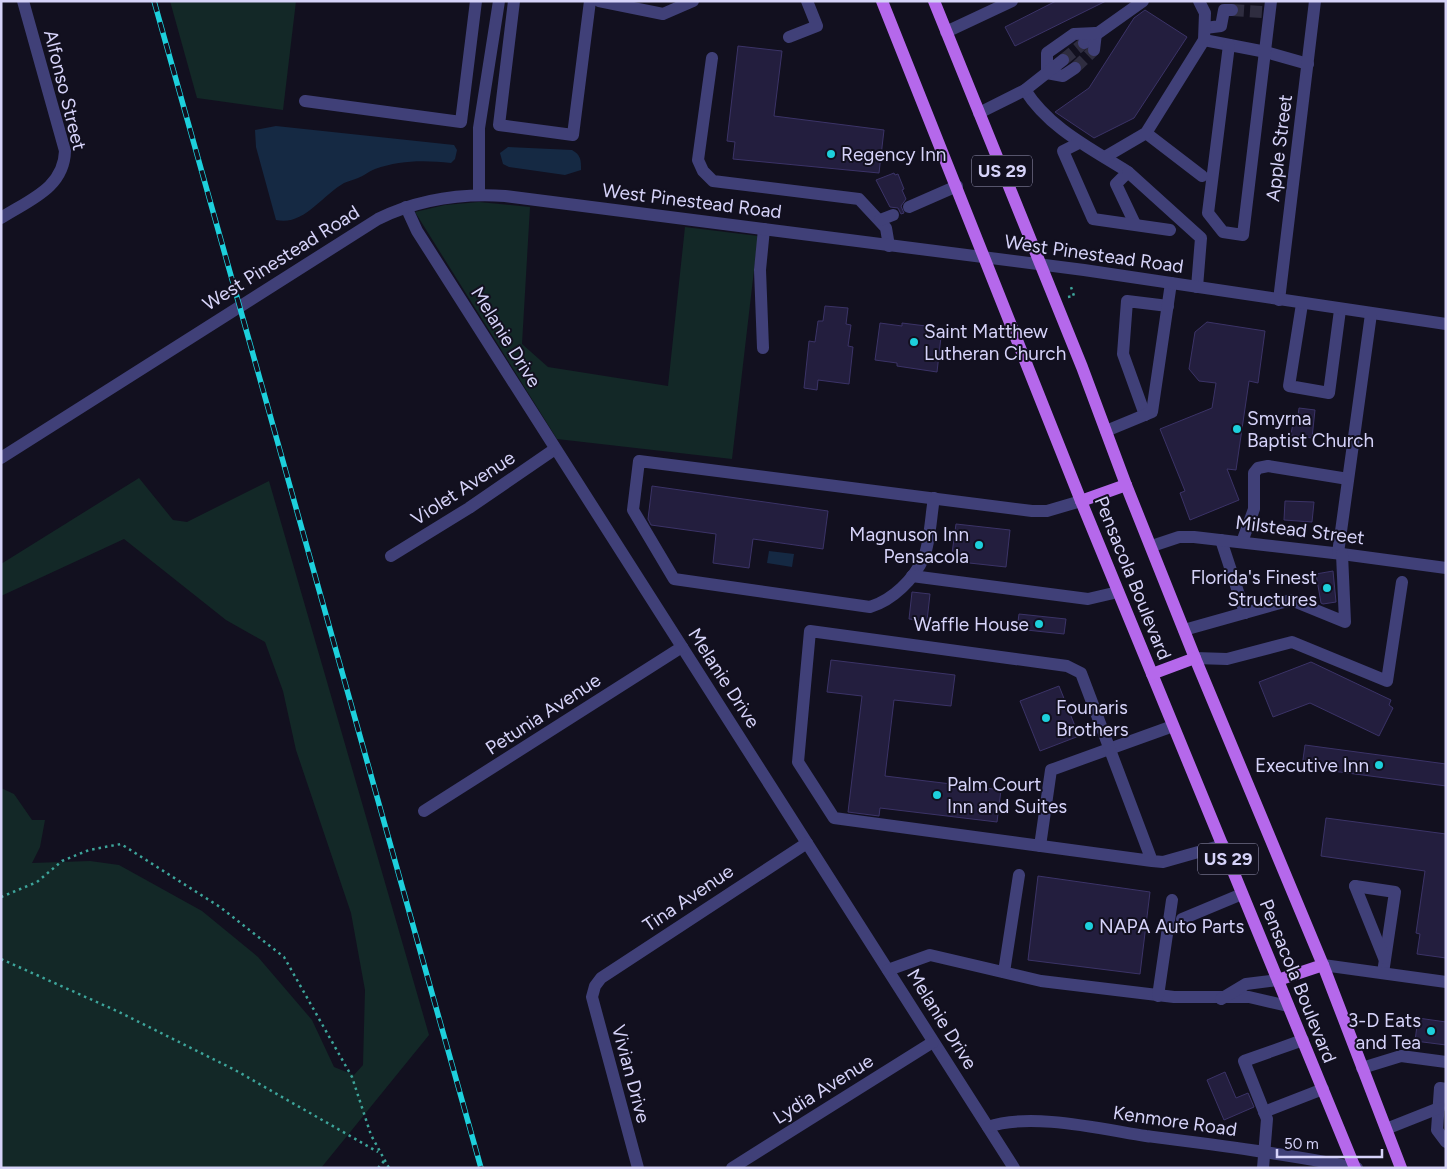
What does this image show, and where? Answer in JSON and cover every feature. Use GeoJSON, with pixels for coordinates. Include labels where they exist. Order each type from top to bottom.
{"type":"FeatureCollection","features":[{"type":"Feature","properties":{"kind":"main road","name":"Pensacola Boulevard"},"geometry":{"type":"LineString","coordinates":[[882,1],[986,258],[1081,501],[1355,1168]]}},
{"type":"Feature","properties":{"kind":"main road","name":"Pensacola Boulevard"},"geometry":{"type":"LineString","coordinates":[[934,1],[1195,658],[1323,965],[1401,1168]]}},
{"type":"Feature","properties":{"kind":"main road"},"geometry":{"type":"LineString","coordinates":[[1081,501],[1126,485]]}},
{"type":"Feature","properties":{"kind":"main road"},"geometry":{"type":"LineString","coordinates":[[1152,674],[1195,658]]}},
{"type":"Feature","properties":{"kind":"main road"},"geometry":{"type":"LineString","coordinates":[[1278,980],[1323,965]]}},
{"type":"Feature","properties":{"kind":"street","name":"Alfonso Street"},"geometry":{"type":"LineString","coordinates":[[1,218],[54,183],[65,164],[65,151],[23,1]]}},
{"type":"Feature","properties":{"kind":"street"},"geometry":{"type":"LineString","coordinates":[[305,101],[461,122],[476,1]]}},
{"type":"Feature","properties":{"kind":"street"},"geometry":{"type":"LineString","coordinates":[[479,194],[480,128],[499,1]]}},
{"type":"Feature","properties":{"kind":"street"},"geometry":{"type":"LineString","coordinates":[[514,1],[499,125],[573,135],[590,1]]}},
{"type":"Feature","properties":{"kind":"street"},"geometry":{"type":"LineString","coordinates":[[599,1],[664,14],[693,1]]}},
{"type":"Feature","properties":{"kind":"street"},"geometry":{"type":"LineString","coordinates":[[659,1],[664,14]]}},
{"type":"Feature","properties":{"kind":"street"},"geometry":{"type":"LineString","coordinates":[[789,37],[817,26],[807,1]]}},
{"type":"Feature","properties":{"kind":"street"},"geometry":{"type":"LineString","coordinates":[[946,32],[996,5],[1012,1]]}},
{"type":"Feature","properties":{"kind":"street"},"geometry":{"type":"LineString","coordinates":[[1089,47],[1096,33],[1143,1]]}},
{"type":"Feature","properties":{"kind":"street"},"geometry":{"type":"LineString","coordinates":[[1105,157],[1146,133],[1205,34],[1205,12],[1199,1]]}},
{"type":"Feature","properties":{"kind":"street","name":"Apple Street"},"geometry":{"type":"LineString","coordinates":[[1280,300],[1315,1]]}},
{"type":"Feature","properties":{"kind":"street"},"geometry":{"type":"LineString","coordinates":[[1229,45],[1208,213],[1223,232],[1244,235],[1266,52],[1268,8]]}},
{"type":"Feature","properties":{"kind":"street"},"geometry":{"type":"LineString","coordinates":[[1205,34],[1221,26],[1224,10],[1232,10]]}},
{"type":"Feature","properties":{"kind":"street"},"geometry":{"type":"LineString","coordinates":[[1047,73],[1047,53],[1074,34],[1096,33]]}},
{"type":"Feature","properties":{"kind":"street"},"geometry":{"type":"LineString","coordinates":[[1205,34],[1229,45],[1266,52],[1308,64]]}},
{"type":"Feature","properties":{"kind":"street"},"geometry":{"type":"LineString","coordinates":[[712,58],[698,160],[703,171],[712,181],[859,198],[886,228],[889,246]]}},
{"type":"Feature","properties":{"kind":"street"},"geometry":{"type":"LineString","coordinates":[[979,113],[1025,90],[1064,60]]}},
{"type":"Feature","properties":{"kind":"street"},"geometry":{"type":"LineString","coordinates":[[1047,73],[1063,76],[1075,68]]}},
{"type":"Feature","properties":{"kind":"street"},"geometry":{"type":"LineString","coordinates":[[1025,90],[1036,108],[1079,143],[1128,172],[1201,238],[1197,286]]}},
{"type":"Feature","properties":{"kind":"street"},"geometry":{"type":"LineString","coordinates":[[1146,133],[1202,176]]}},
{"type":"Feature","properties":{"kind":"street"},"geometry":{"type":"LineString","coordinates":[[1079,143],[1063,151],[1093,219],[1170,230]]}},
{"type":"Feature","properties":{"kind":"street"},"geometry":{"type":"LineString","coordinates":[[1128,172],[1116,184],[1135,224]]}},
{"type":"Feature","properties":{"kind":"street"},"geometry":{"type":"LineString","coordinates":[[910,207],[957,186]]}},
{"type":"Feature","properties":{"kind":"street","name":"West Pinestead Road"},"geometry":{"type":"LineString","coordinates":[[1,458],[363,228],[406,207],[444,197],[479,194],[764,229],[1197,286],[1340,310],[1446,324]]}},
{"type":"Feature","properties":{"kind":"street","name":"Melanie Drive"},"geometry":{"type":"LineString","coordinates":[[406,207],[417,231],[1014,1168]]}},
{"type":"Feature","properties":{"kind":"street"},"geometry":{"type":"LineString","coordinates":[[880,220],[893,214]]}},
{"type":"Feature","properties":{"kind":"street"},"geometry":{"type":"LineString","coordinates":[[763,348],[760,270],[764,229]]}},
{"type":"Feature","properties":{"kind":"street"},"geometry":{"type":"LineString","coordinates":[[1106,431],[1152,412],[1171,283]]}},
{"type":"Feature","properties":{"kind":"street"},"geometry":{"type":"LineString","coordinates":[[1145,415],[1123,354],[1127,301],[1168,306]]}},
{"type":"Feature","properties":{"kind":"street"},"geometry":{"type":"LineString","coordinates":[[1302,304],[1288,386],[1328,393],[1340,310]]}},
{"type":"Feature","properties":{"kind":"street"},"geometry":{"type":"LineString","coordinates":[[1184,630],[1290,600],[1345,622],[1340,553],[1348,479],[1371,314]]}},
{"type":"Feature","properties":{"kind":"street","name":"Violet Avenue"},"geometry":{"type":"LineString","coordinates":[[391,556],[469,508],[555,449]]}},
{"type":"Feature","properties":{"kind":"street"},"geometry":{"type":"LineString","coordinates":[[934,498],[924,556],[912,576],[885,602],[870,606],[674,579],[632,510],[639,461],[934,498],[1032,511],[1047,511],[1081,501]]}},
{"type":"Feature","properties":{"kind":"street"},"geometry":{"type":"LineString","coordinates":[[1242,542],[1254,510],[1254,473],[1258,468],[1268,466],[1348,479]]}},
{"type":"Feature","properties":{"kind":"street","name":"Milstead Street"},"geometry":{"type":"LineString","coordinates":[[1152,546],[1179,537],[1221,540],[1340,553],[1446,568]]}},
{"type":"Feature","properties":{"kind":"street"},"geometry":{"type":"LineString","coordinates":[[1221,540],[1245,613]]}},
{"type":"Feature","properties":{"kind":"street"},"geometry":{"type":"LineString","coordinates":[[912,576],[1088,599],[1118,592]]}},
{"type":"Feature","properties":{"kind":"street"},"geometry":{"type":"LineString","coordinates":[[1195,658],[1227,659],[1292,642],[1387,681],[1402,582]]}},
{"type":"Feature","properties":{"kind":"street"},"geometry":{"type":"LineString","coordinates":[[1152,861],[1081,673],[1067,666],[810,631],[798,762],[834,818],[1152,861],[1163,862],[1223,845]]}},
{"type":"Feature","properties":{"kind":"street","name":"Petunia Avenue"},"geometry":{"type":"LineString","coordinates":[[424,811],[682,647]]}},
{"type":"Feature","properties":{"kind":"street"},"geometry":{"type":"LineString","coordinates":[[1040,846],[1051,770],[1174,726]]}},
{"type":"Feature","properties":{"kind":"street","name":"Tina Avenue"},"geometry":{"type":"LineString","coordinates":[[594,989],[601,978],[807,843]]}},
{"type":"Feature","properties":{"kind":"street"},"geometry":{"type":"LineString","coordinates":[[1004,972],[1019,875]]}},
{"type":"Feature","properties":{"kind":"street"},"geometry":{"type":"LineString","coordinates":[[1383,974],[1385,960],[1394,892],[1355,886],[1385,960]]}},
{"type":"Feature","properties":{"kind":"street"},"geometry":{"type":"LineString","coordinates":[[1182,919],[1242,894]]}},
{"type":"Feature","properties":{"kind":"street"},"geometry":{"type":"LineString","coordinates":[[1158,996],[1172,900]]}},
{"type":"Feature","properties":{"kind":"street"},"geometry":{"type":"LineString","coordinates":[[888,970],[930,955],[1041,981],[1158,996],[1249,997],[1288,1006]]}},
{"type":"Feature","properties":{"kind":"street"},"geometry":{"type":"LineString","coordinates":[[1323,965],[1446,982]]}},
{"type":"Feature","properties":{"kind":"street"},"geometry":{"type":"LineString","coordinates":[[1221,998],[1246,984],[1278,980]]}},
{"type":"Feature","properties":{"kind":"street","name":"Vivian Drive"},"geometry":{"type":"LineString","coordinates":[[594,989],[592,997],[599,1028],[638,1168]]}},
{"type":"Feature","properties":{"kind":"street"},"geometry":{"type":"LineString","coordinates":[[1263,1168],[1267,1119],[1244,1061],[1303,1040]]}},
{"type":"Feature","properties":{"kind":"street","name":"Lydia Avenue"},"geometry":{"type":"LineString","coordinates":[[732,1168],[933,1042]]}},
{"type":"Feature","properties":{"kind":"street"},"geometry":{"type":"LineString","coordinates":[[1362,1068],[1401,1056],[1446,1062]]}},
{"type":"Feature","properties":{"kind":"street"},"geometry":{"type":"LineString","coordinates":[[1446,1089],[1440,1088],[1437,1130],[1446,1142]]}},
{"type":"Feature","properties":{"kind":"street"},"geometry":{"type":"LineString","coordinates":[[1264,1112],[1322,1089]]}},
{"type":"Feature","properties":{"kind":"street"},"geometry":{"type":"LineString","coordinates":[[1386,1129],[1438,1108]]}},
{"type":"Feature","properties":{"kind":"street","name":"Kenmore Road"},"geometry":{"type":"LineString","coordinates":[[988,1127],[1002,1122],[1018,1120],[1265,1152],[1355,1168]]}},
{"type":"Feature","properties":{"kind":"path"},"geometry":{"type":"LineString","coordinates":[[1071,287],[1074,296]]}},
{"type":"Feature","properties":{"kind":"path"},"geometry":{"type":"LineString","coordinates":[[1068,297],[1074,296],[1079,299]]}},
{"type":"Feature","properties":{"kind":"path"},"geometry":{"type":"LineString","coordinates":[[1,897],[37,882],[62,861],[88,850],[121,844],[179,879],[240,921],[266,945],[284,957],[352,1077],[379,1152],[389,1168]]}},
{"type":"Feature","properties":{"kind":"path"},"geometry":{"type":"LineString","coordinates":[[1,958],[119,1012],[235,1070],[379,1152]]}},
{"type":"Feature","properties":{"kind":"path"},"geometry":{"type":"LineString","coordinates":[[378,1168],[384,1161]]}},
{"type":"Feature","properties":{"kind":"green space"},"geometry":{"type":"Polygon","coordinates":[[[170,1],[296,1],[283,110],[197,98],[170,1]]]}},
{"type":"Feature","properties":{"kind":"green space"},"geometry":{"type":"Polygon","coordinates":[[[479,202],[530,207],[522,344],[548,367],[668,386],[685,227],[758,236],[732,459],[557,439],[415,212],[445,205],[479,202]]]}},
{"type":"Feature","properties":{"kind":"green space"},"geometry":{"type":"Polygon","coordinates":[[[139,478],[173,520],[187,522],[269,481],[429,1035],[321,1168],[1,1168],[1,788],[14,794],[32,820],[45,820],[40,847],[32,863],[90,861],[119,865],[202,911],[258,957],[312,1020],[334,1067],[354,1075],[363,1065],[365,990],[351,913],[296,750],[283,691],[265,642],[226,620],[124,539],[1,596],[1,564],[139,478]]]}},
{"type":"Feature","properties":{"kind":"water"},"geometry":{"type":"Polygon","coordinates":[[[276,126],[454,145],[457,150],[455,159],[451,163],[413,162],[375,169],[344,183],[312,209],[295,219],[286,221],[276,220],[256,147],[255,130],[276,126]]]}},
{"type":"Feature","properties":{"kind":"water"},"geometry":{"type":"Polygon","coordinates":[[[508,147],[572,150],[580,158],[581,170],[565,175],[509,167],[503,164],[500,153],[508,147]]]}},
{"type":"Feature","properties":{"kind":"water"},"geometry":{"type":"Polygon","coordinates":[[[769,551],[794,554],[792,567],[767,563],[769,551]]]}},
{"type":"Feature","properties":{"kind":"building"},"geometry":{"type":"Polygon","coordinates":[[[1056,1],[1106,1],[1015,46],[1005,27],[1056,1]]]}},
{"type":"Feature","properties":{"kind":"building"},"geometry":{"type":"Polygon","coordinates":[[[1145,10],[1187,37],[1134,118],[1094,138],[1055,112],[1089,88],[1134,18],[1145,10]]]}},
{"type":"Feature","properties":{"kind":"building"},"geometry":{"type":"Polygon","coordinates":[[[738,46],[782,51],[774,116],[884,130],[879,173],[733,159],[735,142],[727,141],[738,46]]]}},
{"type":"Feature","properties":{"kind":"building"},"geometry":{"type":"Polygon","coordinates":[[[894,173],[895,175],[898,174],[906,199],[901,206],[904,213],[901,214],[898,208],[890,207],[876,180],[894,173]]]}},
{"type":"Feature","properties":{"kind":"building"},"geometry":{"type":"Polygon","coordinates":[[[825,306],[848,308],[846,324],[851,325],[848,346],[853,347],[849,384],[818,380],[817,390],[804,388],[809,341],[815,342],[818,321],[823,321],[825,306]]]}},
{"type":"Feature","properties":{"kind":"building"},"geometry":{"type":"Polygon","coordinates":[[[1207,322],[1265,331],[1258,383],[1249,381],[1236,470],[1227,469],[1239,500],[1190,520],[1180,493],[1185,491],[1160,429],[1212,408],[1216,383],[1199,381],[1189,369],[1195,332],[1207,322]]]}},
{"type":"Feature","properties":{"kind":"building"},"geometry":{"type":"Polygon","coordinates":[[[880,323],[902,326],[902,323],[942,328],[937,372],[897,366],[897,363],[875,360],[880,323]]]}},
{"type":"Feature","properties":{"kind":"building"},"geometry":{"type":"Polygon","coordinates":[[[1299,408],[1315,410],[1312,438],[1291,435],[1294,416],[1298,416],[1299,408]]]}},
{"type":"Feature","properties":{"kind":"building"},"geometry":{"type":"Polygon","coordinates":[[[652,486],[828,511],[823,549],[753,539],[749,568],[713,563],[716,534],[651,525],[648,519],[652,486]]]}},
{"type":"Feature","properties":{"kind":"building"},"geometry":{"type":"Polygon","coordinates":[[[1285,501],[1314,502],[1312,522],[1284,520],[1285,501]]]}},
{"type":"Feature","properties":{"kind":"building"},"geometry":{"type":"Polygon","coordinates":[[[956,524],[1010,530],[1006,567],[951,561],[956,524]]]}},
{"type":"Feature","properties":{"kind":"building"},"geometry":{"type":"Polygon","coordinates":[[[1333,571],[1336,602],[1323,604],[1321,603],[1316,574],[1333,571]]]}},
{"type":"Feature","properties":{"kind":"building"},"geometry":{"type":"Polygon","coordinates":[[[912,592],[930,594],[927,621],[909,619],[912,592]]]}},
{"type":"Feature","properties":{"kind":"building"},"geometry":{"type":"Polygon","coordinates":[[[1019,614],[1066,619],[1064,634],[1017,629],[1019,614]]]}},
{"type":"Feature","properties":{"kind":"building"},"geometry":{"type":"Polygon","coordinates":[[[831,660],[955,675],[951,706],[894,700],[885,776],[1001,790],[997,822],[880,808],[879,816],[848,812],[862,696],[827,692],[831,660]]]}},
{"type":"Feature","properties":{"kind":"building"},"geometry":{"type":"Polygon","coordinates":[[[1311,662],[1391,700],[1389,705],[1393,708],[1379,736],[1310,703],[1273,717],[1259,682],[1311,662]]]}},
{"type":"Feature","properties":{"kind":"building"},"geometry":{"type":"Polygon","coordinates":[[[1059,686],[1079,736],[1040,751],[1020,701],[1059,686]]]}},
{"type":"Feature","properties":{"kind":"building"},"geometry":{"type":"Polygon","coordinates":[[[1305,745],[1446,764],[1446,786],[1302,767],[1305,745]]]}},
{"type":"Feature","properties":{"kind":"building"},"geometry":{"type":"Polygon","coordinates":[[[1326,818],[1446,834],[1446,958],[1417,954],[1420,934],[1416,933],[1425,871],[1321,856],[1326,818]]]}},
{"type":"Feature","properties":{"kind":"building","name":"NAPA Auto Parts"},"geometry":{"type":"Polygon","coordinates":[[[1038,876],[1150,892],[1140,974],[1028,960],[1038,876]]]}},
{"type":"Feature","properties":{"kind":"building","name":"3-D Eats and Tea"},"geometry":{"type":"Polygon","coordinates":[[[1418,1018],[1446,1022],[1446,1045],[1415,1041],[1418,1018]]]}},
{"type":"Feature","properties":{"kind":"building"},"geometry":{"type":"Polygon","coordinates":[[[1225,1072],[1236,1098],[1248,1093],[1254,1107],[1224,1120],[1207,1080],[1225,1072]]]}},
{"type":"Feature","properties":{"kind":"tunnel"},"geometry":{"type":"LineString","coordinates":[[1232,10],[1262,12]]}},
{"type":"Feature","properties":{"kind":"tunnel"},"geometry":{"type":"LineString","coordinates":[[1063,60],[1084,43]]}},
{"type":"Feature","properties":{"kind":"tunnel"},"geometry":{"type":"LineString","coordinates":[[1075,68],[1094,50]]}},
{"type":"Feature","properties":{"kind":"railway"},"geometry":{"type":"LineString","coordinates":[[154,1],[481,1168]]}},
{"type":"Feature","properties":{"kind":"place","name":"Regency Inn"},"geometry":{"type":"Point","coordinates":[831,154]}},
{"type":"Feature","properties":{"kind":"place","name":"Saint Matthew Lutheran Church"},"geometry":{"type":"Point","coordinates":[914,342]}},
{"type":"Feature","properties":{"kind":"place","name":"Smyrna Baptist Church"},"geometry":{"type":"Point","coordinates":[1237,429]}},
{"type":"Feature","properties":{"kind":"place","name":"Magnuson Inn Pensacola"},"geometry":{"type":"Point","coordinates":[979,545]}},
{"type":"Feature","properties":{"kind":"place","name":"Florida's Finest Structures"},"geometry":{"type":"Point","coordinates":[1327,588]}},
{"type":"Feature","properties":{"kind":"place","name":"Waffle House"},"geometry":{"type":"Point","coordinates":[1039,624]}},
{"type":"Feature","properties":{"kind":"place","name":"Founaris Brothers"},"geometry":{"type":"Point","coordinates":[1046,718]}},
{"type":"Feature","properties":{"kind":"place","name":"Executive Inn"},"geometry":{"type":"Point","coordinates":[1379,765]}},
{"type":"Feature","properties":{"kind":"place","name":"Palm Court Inn and Suites"},"geometry":{"type":"Point","coordinates":[937,795]}},
{"type":"Feature","properties":{"kind":"place","name":"NAPA Auto Parts"},"geometry":{"type":"Point","coordinates":[1089,926]}},
{"type":"Feature","properties":{"kind":"place","name":"3-D Eats and Tea"},"geometry":{"type":"Point","coordinates":[1431,1031]}}]}
